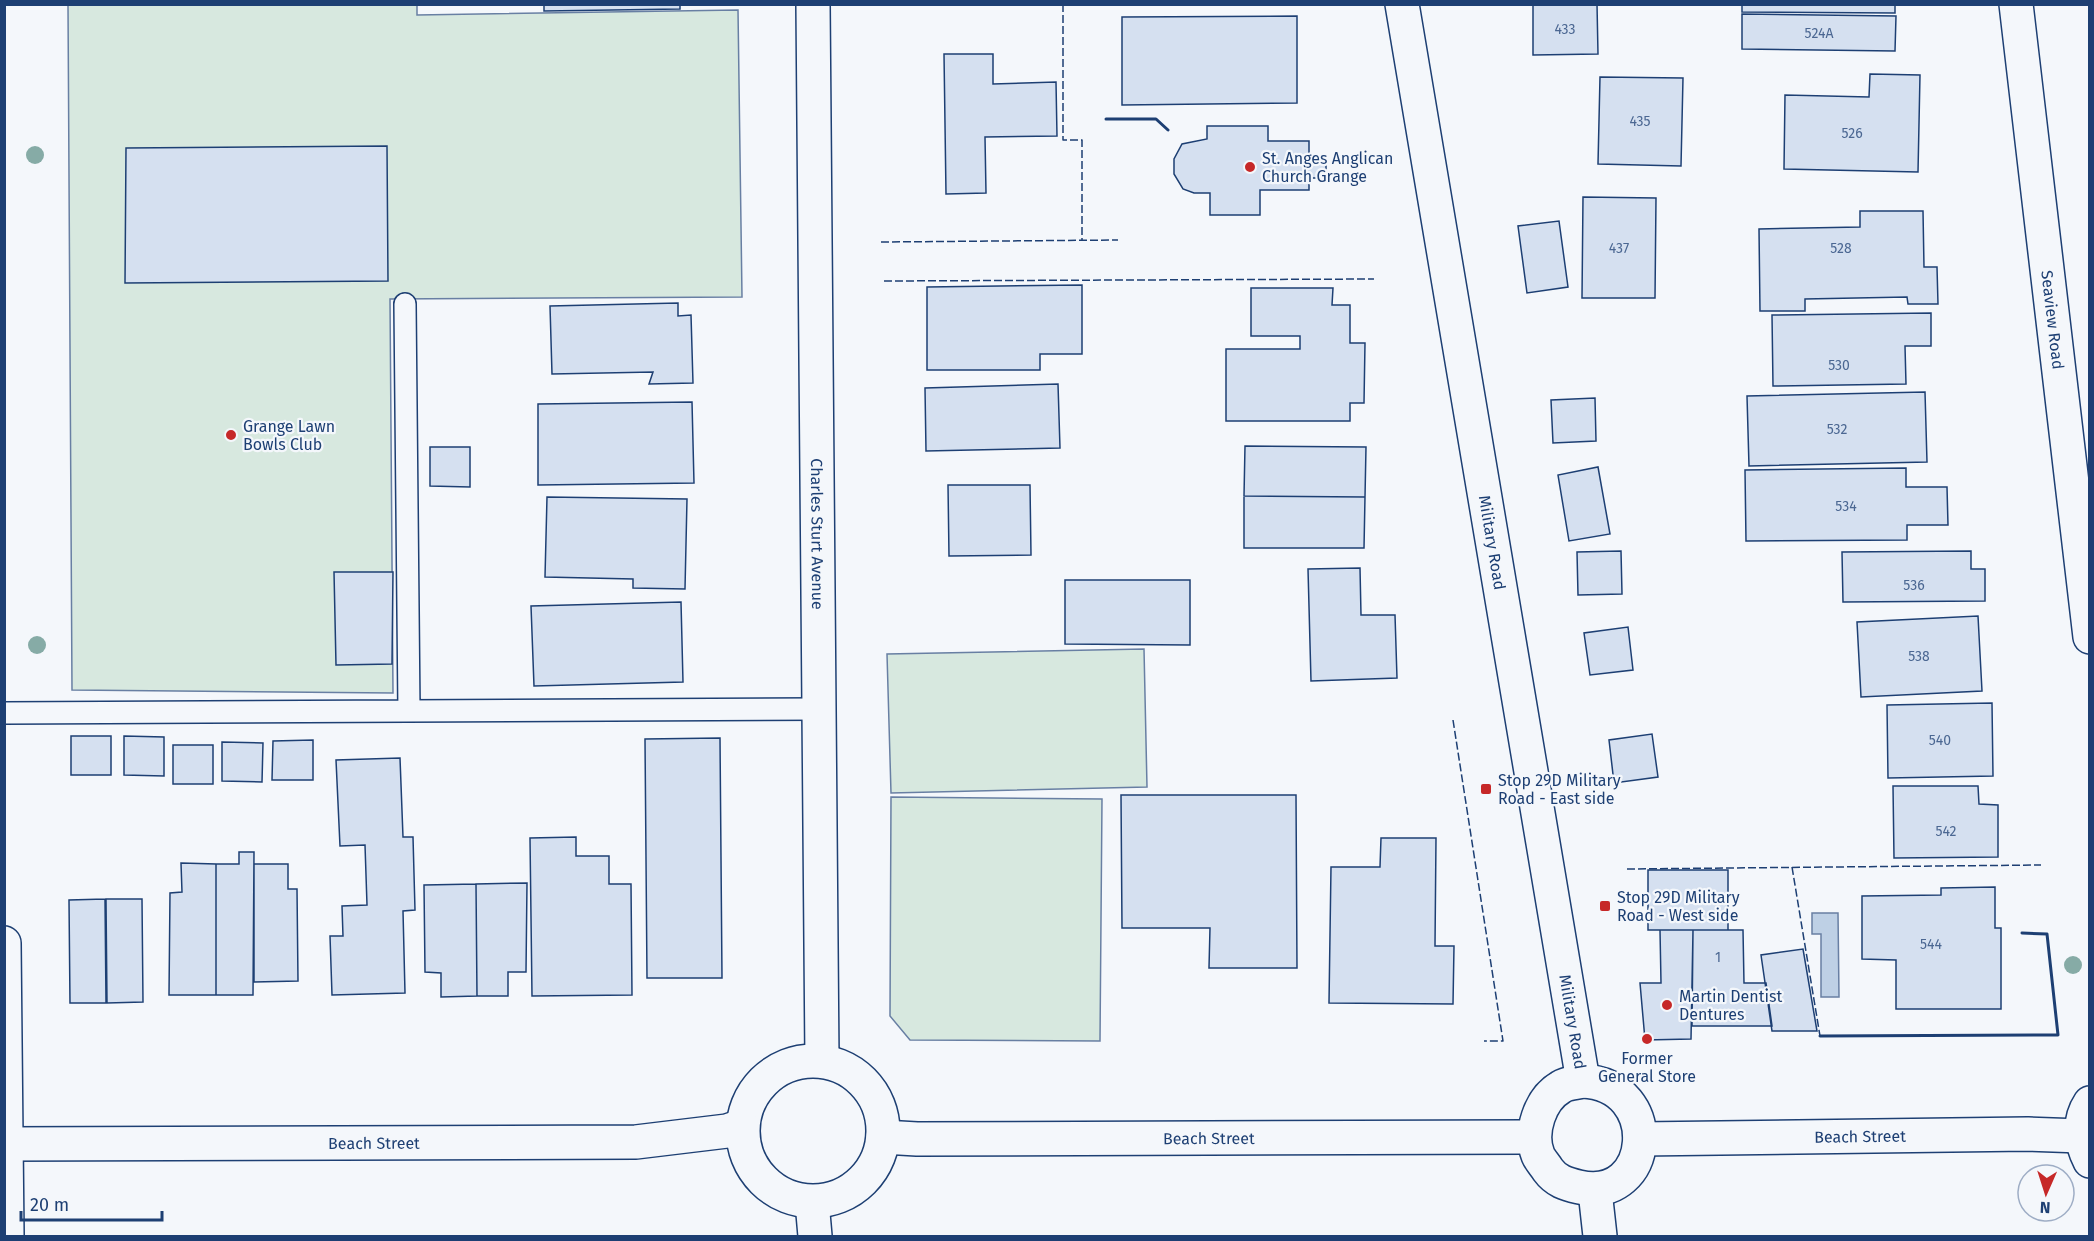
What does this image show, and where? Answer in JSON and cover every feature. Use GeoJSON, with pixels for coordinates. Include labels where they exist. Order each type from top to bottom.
{"type":"FeatureCollection","features":[{"type":"Feature","properties":{"kind":"street","name":"Charles Sturt Avenue"},"geometry":{"type":"LineString","coordinates":[[813,4],[822,1061]]}},
{"type":"Feature","properties":{"kind":"street","name":"Military Road"},"geometry":{"type":"LineString","coordinates":[[1402,4],[1583,1081]]}},
{"type":"Feature","properties":{"kind":"street","name":"Seaview Road"},"geometry":{"type":"LineString","coordinates":[[2016,4],[2090,637]]}},
{"type":"Feature","properties":{"kind":"street"},"geometry":{"type":"LineString","coordinates":[[4,942],[7,1236]]}},
{"type":"Feature","properties":{"kind":"street"},"geometry":{"type":"LineString","coordinates":[[822,1061],[842,1068],[860,1079],[873,1096],[881,1115],[883,1137],[878,1157],[867,1176],[852,1190],[833,1199],[812,1202],[789,1197],[769,1187],[753,1170],[744,1149],[742,1126],[748,1104],[760,1085],[777,1071],[798,1062],[822,1061]]}},
{"type":"Feature","properties":{"kind":"street"},"geometry":{"type":"LineString","coordinates":[[1583,1081],[1599,1082],[1618,1094],[1639,1121],[1640,1140],[1636,1163],[1618,1181],[1595,1191],[1564,1184],[1551,1174],[1538,1155],[1534,1137],[1547,1098],[1562,1086],[1583,1081]]}},
{"type":"Feature","properties":{"kind":"street"},"geometry":{"type":"LineString","coordinates":[[2085,1149],[2082,1120],[2090,1103]]}},
{"type":"Feature","properties":{"kind":"street","name":"Beach Street"},"geometry":{"type":"LineString","coordinates":[[6,1144],[636,1142],[727,1131],[742,1126]]}},
{"type":"Feature","properties":{"kind":"street","name":"Beach Street"},"geometry":{"type":"LineString","coordinates":[[1640,1140],[2028,1134],[2085,1149]]}},
{"type":"Feature","properties":{"kind":"street","name":"Beach Street"},"geometry":{"type":"LineString","coordinates":[[883,1137],[917,1139],[1534,1137]]}},
{"type":"Feature","properties":{"kind":"street"},"geometry":{"type":"LineString","coordinates":[[1595,1191],[1600,1236]]}},
{"type":"Feature","properties":{"kind":"street"},"geometry":{"type":"LineString","coordinates":[[812,1202],[815,1236]]}},
{"type":"Feature","properties":{"kind":"lane"},"geometry":{"type":"LineString","coordinates":[[405,304],[409,711]]}},
{"type":"Feature","properties":{"kind":"lane"},"geometry":{"type":"LineString","coordinates":[[4,712],[818,709]]}},
{"type":"Feature","properties":{"kind":"shaded area","name":"Grange Lawn Bowls Club"},"geometry":{"type":"Polygon","coordinates":[[[417,4],[417,15],[738,10],[742,297],[390,299],[393,693],[72,690],[68,5],[417,4]]]}},
{"type":"Feature","properties":{"kind":"shaded area"},"geometry":{"type":"Polygon","coordinates":[[[1144,649],[1147,787],[891,793],[887,654],[1144,649]]]}},
{"type":"Feature","properties":{"kind":"shaded area"},"geometry":{"type":"Polygon","coordinates":[[[891,797],[1102,799],[1100,1041],[910,1040],[890,1016],[891,797]]]}},
{"type":"Feature","properties":{"kind":"water"},"geometry":{"type":"Polygon","coordinates":[[[1812,913],[1838,913],[1839,997],[1821,997],[1821,934],[1812,934],[1812,913]]]}},
{"type":"Feature","properties":{"kind":"building"},"geometry":{"type":"Polygon","coordinates":[[[544,4],[680,4],[680,9],[544,11],[544,4]]]}},
{"type":"Feature","properties":{"kind":"building"},"geometry":{"type":"Polygon","coordinates":[[[1533,4],[1597,4],[1598,54],[1533,55],[1533,4]]]}},
{"type":"Feature","properties":{"kind":"building"},"geometry":{"type":"Polygon","coordinates":[[[1742,4],[1895,4],[1895,13],[1742,12],[1742,4]]]}},
{"type":"Feature","properties":{"kind":"building"},"geometry":{"type":"Polygon","coordinates":[[[1742,14],[1896,16],[1895,51],[1742,49],[1742,14]]]}},
{"type":"Feature","properties":{"kind":"building"},"geometry":{"type":"Polygon","coordinates":[[[1297,16],[1297,103],[1122,105],[1122,17],[1297,16]]]}},
{"type":"Feature","properties":{"kind":"building"},"geometry":{"type":"Polygon","coordinates":[[[944,54],[993,54],[993,84],[1056,82],[1057,136],[985,137],[986,193],[946,194],[944,54]]]}},
{"type":"Feature","properties":{"kind":"building"},"geometry":{"type":"Polygon","coordinates":[[[1870,74],[1920,75],[1918,172],[1784,169],[1785,95],[1869,97],[1870,74]]]}},
{"type":"Feature","properties":{"kind":"building"},"geometry":{"type":"Polygon","coordinates":[[[1600,77],[1683,78],[1681,166],[1598,164],[1600,77]]]}},
{"type":"Feature","properties":{"kind":"building","name":"St. Anges Anglican Church Grange"},"geometry":{"type":"Polygon","coordinates":[[[1207,126],[1268,126],[1268,141],[1309,141],[1309,156],[1326,157],[1326,178],[1309,178],[1309,190],[1260,190],[1260,215],[1210,215],[1210,193],[1194,193],[1183,189],[1174,174],[1174,159],[1182,144],[1207,139],[1207,126]]]}},
{"type":"Feature","properties":{"kind":"building"},"geometry":{"type":"Polygon","coordinates":[[[387,146],[388,281],[125,283],[126,148],[387,146]]]}},
{"type":"Feature","properties":{"kind":"building"},"geometry":{"type":"Polygon","coordinates":[[[1583,197],[1656,198],[1655,298],[1582,298],[1583,197]]]}},
{"type":"Feature","properties":{"kind":"building"},"geometry":{"type":"Polygon","coordinates":[[[1860,211],[1923,211],[1924,267],[1937,267],[1938,304],[1908,304],[1907,297],[1805,299],[1805,311],[1760,311],[1759,229],[1860,227],[1860,211]]]}},
{"type":"Feature","properties":{"kind":"building"},"geometry":{"type":"Polygon","coordinates":[[[1559,221],[1568,287],[1527,293],[1518,226],[1559,221]]]}},
{"type":"Feature","properties":{"kind":"building"},"geometry":{"type":"Polygon","coordinates":[[[1082,285],[1082,354],[1040,354],[1040,370],[927,370],[927,287],[1082,285]]]}},
{"type":"Feature","properties":{"kind":"building"},"geometry":{"type":"Polygon","coordinates":[[[1251,288],[1333,288],[1332,305],[1350,305],[1350,343],[1365,343],[1364,403],[1350,403],[1350,421],[1226,421],[1226,349],[1300,349],[1300,336],[1251,336],[1251,288]]]}},
{"type":"Feature","properties":{"kind":"building"},"geometry":{"type":"Polygon","coordinates":[[[678,303],[678,316],[691,315],[693,383],[649,384],[653,372],[552,374],[550,306],[678,303]]]}},
{"type":"Feature","properties":{"kind":"building"},"geometry":{"type":"Polygon","coordinates":[[[1931,313],[1931,346],[1905,346],[1906,384],[1773,386],[1772,315],[1931,313]]]}},
{"type":"Feature","properties":{"kind":"building"},"geometry":{"type":"Polygon","coordinates":[[[1058,384],[1060,448],[926,451],[925,388],[1058,384]]]}},
{"type":"Feature","properties":{"kind":"building"},"geometry":{"type":"Polygon","coordinates":[[[1925,392],[1927,462],[1749,466],[1747,396],[1925,392]]]}},
{"type":"Feature","properties":{"kind":"building"},"geometry":{"type":"Polygon","coordinates":[[[1595,398],[1596,441],[1553,443],[1551,400],[1595,398]]]}},
{"type":"Feature","properties":{"kind":"building"},"geometry":{"type":"Polygon","coordinates":[[[692,402],[694,483],[538,485],[538,404],[692,402]]]}},
{"type":"Feature","properties":{"kind":"building"},"geometry":{"type":"Polygon","coordinates":[[[1245,446],[1366,447],[1365,497],[1244,496],[1245,446]]]}},
{"type":"Feature","properties":{"kind":"building"},"geometry":{"type":"Polygon","coordinates":[[[430,447],[470,447],[470,487],[430,486],[430,447]]]}},
{"type":"Feature","properties":{"kind":"building"},"geometry":{"type":"Polygon","coordinates":[[[1598,467],[1610,534],[1569,541],[1558,475],[1598,467]]]}},
{"type":"Feature","properties":{"kind":"building"},"geometry":{"type":"Polygon","coordinates":[[[1906,468],[1906,487],[1947,487],[1948,525],[1907,525],[1907,540],[1746,541],[1745,470],[1906,468]]]}},
{"type":"Feature","properties":{"kind":"building"},"geometry":{"type":"Polygon","coordinates":[[[948,485],[1030,485],[1031,555],[949,556],[948,485]]]}},
{"type":"Feature","properties":{"kind":"building"},"geometry":{"type":"Polygon","coordinates":[[[1244,496],[1365,497],[1364,548],[1244,548],[1244,496]]]}},
{"type":"Feature","properties":{"kind":"building"},"geometry":{"type":"Polygon","coordinates":[[[547,497],[687,499],[685,589],[633,588],[633,579],[545,577],[547,497]]]}},
{"type":"Feature","properties":{"kind":"building"},"geometry":{"type":"Polygon","coordinates":[[[1621,551],[1622,594],[1578,595],[1577,552],[1621,551]]]}},
{"type":"Feature","properties":{"kind":"building"},"geometry":{"type":"Polygon","coordinates":[[[1971,551],[1971,569],[1985,569],[1985,601],[1843,602],[1842,552],[1971,551]]]}},
{"type":"Feature","properties":{"kind":"building"},"geometry":{"type":"Polygon","coordinates":[[[1360,568],[1361,615],[1395,615],[1397,678],[1311,681],[1308,569],[1360,568]]]}},
{"type":"Feature","properties":{"kind":"building"},"geometry":{"type":"Polygon","coordinates":[[[334,572],[393,572],[392,664],[336,665],[334,572]]]}},
{"type":"Feature","properties":{"kind":"building"},"geometry":{"type":"Polygon","coordinates":[[[1065,580],[1190,580],[1190,645],[1065,644],[1065,580]]]}},
{"type":"Feature","properties":{"kind":"building"},"geometry":{"type":"Polygon","coordinates":[[[681,602],[683,682],[534,686],[531,606],[681,602]]]}},
{"type":"Feature","properties":{"kind":"building"},"geometry":{"type":"Polygon","coordinates":[[[1978,616],[1982,691],[1861,697],[1857,622],[1978,616]]]}},
{"type":"Feature","properties":{"kind":"building"},"geometry":{"type":"Polygon","coordinates":[[[1628,627],[1633,670],[1590,675],[1584,633],[1628,627]]]}},
{"type":"Feature","properties":{"kind":"building"},"geometry":{"type":"Polygon","coordinates":[[[1992,703],[1993,776],[1888,778],[1887,705],[1992,703]]]}},
{"type":"Feature","properties":{"kind":"building"},"geometry":{"type":"Polygon","coordinates":[[[1652,734],[1658,777],[1614,783],[1609,740],[1652,734]]]}},
{"type":"Feature","properties":{"kind":"building"},"geometry":{"type":"Polygon","coordinates":[[[71,736],[111,736],[111,775],[71,775],[71,736]]]}},
{"type":"Feature","properties":{"kind":"building"},"geometry":{"type":"Polygon","coordinates":[[[124,736],[164,737],[164,776],[124,775],[124,736]]]}},
{"type":"Feature","properties":{"kind":"building"},"geometry":{"type":"Polygon","coordinates":[[[720,738],[722,978],[647,978],[645,739],[720,738]]]}},
{"type":"Feature","properties":{"kind":"building"},"geometry":{"type":"Polygon","coordinates":[[[313,740],[313,780],[272,780],[273,741],[313,740]]]}},
{"type":"Feature","properties":{"kind":"building"},"geometry":{"type":"Polygon","coordinates":[[[222,742],[263,743],[262,782],[222,781],[222,742]]]}},
{"type":"Feature","properties":{"kind":"building"},"geometry":{"type":"Polygon","coordinates":[[[173,745],[213,745],[213,784],[173,784],[173,745]]]}},
{"type":"Feature","properties":{"kind":"building"},"geometry":{"type":"Polygon","coordinates":[[[400,758],[403,837],[413,837],[415,910],[403,911],[405,993],[332,995],[330,936],[343,936],[342,906],[367,905],[365,845],[340,846],[336,760],[400,758]]]}},
{"type":"Feature","properties":{"kind":"building"},"geometry":{"type":"Polygon","coordinates":[[[1893,786],[1978,786],[1979,804],[1998,805],[1998,857],[1894,858],[1893,786]]]}},
{"type":"Feature","properties":{"kind":"building"},"geometry":{"type":"Polygon","coordinates":[[[1121,795],[1296,795],[1297,968],[1209,968],[1210,928],[1122,928],[1121,795]]]}},
{"type":"Feature","properties":{"kind":"building"},"geometry":{"type":"Polygon","coordinates":[[[576,837],[576,856],[609,856],[609,884],[631,884],[632,995],[532,996],[530,838],[576,837]]]}},
{"type":"Feature","properties":{"kind":"building"},"geometry":{"type":"Polygon","coordinates":[[[1381,838],[1436,838],[1435,946],[1454,946],[1453,1004],[1329,1003],[1331,867],[1380,867],[1381,838]]]}},
{"type":"Feature","properties":{"kind":"building"},"geometry":{"type":"Polygon","coordinates":[[[239,852],[254,852],[253,995],[216,995],[216,864],[239,864],[239,852]]]}},
{"type":"Feature","properties":{"kind":"building"},"geometry":{"type":"Polygon","coordinates":[[[181,863],[216,864],[216,995],[169,995],[170,893],[182,892],[181,863]]]}},
{"type":"Feature","properties":{"kind":"building"},"geometry":{"type":"Polygon","coordinates":[[[254,864],[288,864],[288,889],[297,889],[298,981],[254,982],[254,864]]]}},
{"type":"Feature","properties":{"kind":"building"},"geometry":{"type":"Polygon","coordinates":[[[1648,870],[1728,870],[1728,930],[1648,930],[1648,870]]]}},
{"type":"Feature","properties":{"kind":"building"},"geometry":{"type":"Polygon","coordinates":[[[527,883],[526,972],[508,972],[508,996],[477,996],[476,884],[527,883]]]}},
{"type":"Feature","properties":{"kind":"building"},"geometry":{"type":"Polygon","coordinates":[[[476,884],[477,996],[441,997],[441,973],[425,972],[424,885],[476,884]]]}},
{"type":"Feature","properties":{"kind":"building"},"geometry":{"type":"Polygon","coordinates":[[[1995,887],[1995,928],[2001,928],[2001,1009],[1896,1009],[1896,960],[1862,959],[1862,896],[1941,895],[1941,888],[1995,887]]]}},
{"type":"Feature","properties":{"kind":"building"},"geometry":{"type":"Polygon","coordinates":[[[105,899],[106,1003],[70,1003],[69,900],[105,899]]]}},
{"type":"Feature","properties":{"kind":"building"},"geometry":{"type":"Polygon","coordinates":[[[106,899],[142,899],[143,1002],[107,1003],[106,899]]]}},
{"type":"Feature","properties":{"kind":"building","name":"Martin Dentist Dentures"},"geometry":{"type":"Polygon","coordinates":[[[1660,930],[1693,930],[1691,1039],[1645,1040],[1640,983],[1661,983],[1660,930]]]}},
{"type":"Feature","properties":{"kind":"building"},"geometry":{"type":"Polygon","coordinates":[[[1693,930],[1743,930],[1744,983],[1766,983],[1772,1026],[1692,1026],[1693,930]]]}},
{"type":"Feature","properties":{"kind":"building"},"geometry":{"type":"Polygon","coordinates":[[[1803,949],[1817,1031],[1772,1031],[1761,955],[1803,949]]]}},
{"type":"Feature","properties":{"kind":"fence"},"geometry":{"type":"LineString","coordinates":[[1063,4],[1063,140],[1082,140],[1082,241]]}},
{"type":"Feature","properties":{"kind":"fence"},"geometry":{"type":"LineString","coordinates":[[881,242],[1118,240]]}},
{"type":"Feature","properties":{"kind":"fence"},"geometry":{"type":"LineString","coordinates":[[884,281],[1374,279]]}},
{"type":"Feature","properties":{"kind":"fence"},"geometry":{"type":"LineString","coordinates":[[1453,720],[1503,1041],[1484,1041]]}},
{"type":"Feature","properties":{"kind":"fence"},"geometry":{"type":"LineString","coordinates":[[1627,869],[2041,865]]}},
{"type":"Feature","properties":{"kind":"fence"},"geometry":{"type":"LineString","coordinates":[[1792,867],[1820,1036]]}},
{"type":"Feature","properties":{"kind":"fence"},"geometry":{"type":"LineString","coordinates":[[1435,1236],[1494,1236]]}},
{"type":"Feature","properties":{"kind":"wall"},"geometry":{"type":"LineString","coordinates":[[1106,119],[1156,119],[1168,130]]}},
{"type":"Feature","properties":{"kind":"wall"},"geometry":{"type":"LineString","coordinates":[[1820,1036],[2058,1035],[2047,934],[2022,933]]}},
{"type":"Feature","properties":{"kind":"place","name":"St. Anges Anglican Church Grange"},"geometry":{"type":"Point","coordinates":[1250,167]}},
{"type":"Feature","properties":{"kind":"place","name":"Grange Lawn Bowls Club"},"geometry":{"type":"Point","coordinates":[231,435]}},
{"type":"Feature","properties":{"kind":"place","name":"Stop 29D Military Road - East side"},"geometry":{"type":"Point","coordinates":[1486,789]}},
{"type":"Feature","properties":{"kind":"place","name":"Stop 29D Military Road - West side"},"geometry":{"type":"Point","coordinates":[1605,906]}},
{"type":"Feature","properties":{"kind":"place","name":"Martin Dentist Dentures"},"geometry":{"type":"Point","coordinates":[1667,1005]}},
{"type":"Feature","properties":{"kind":"place","name":"Former General Store"},"geometry":{"type":"Point","coordinates":[1647,1039]}}]}
